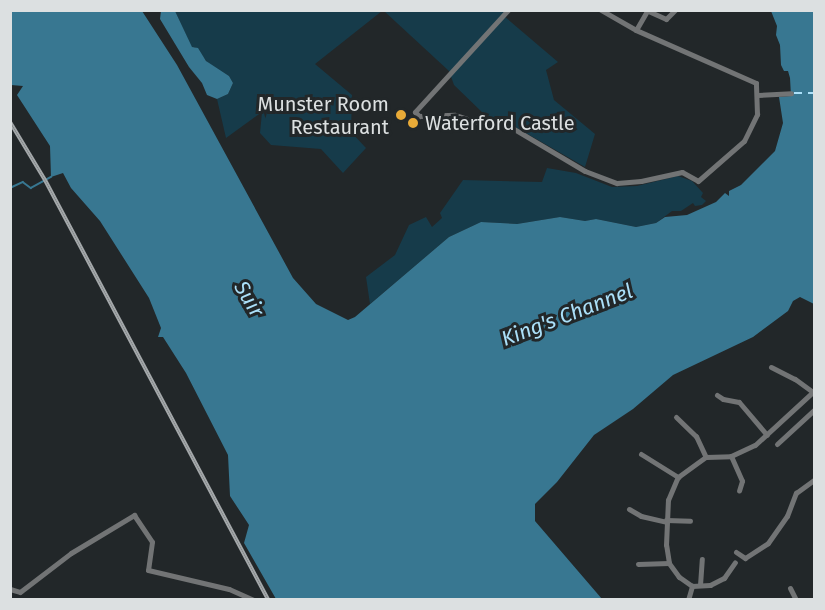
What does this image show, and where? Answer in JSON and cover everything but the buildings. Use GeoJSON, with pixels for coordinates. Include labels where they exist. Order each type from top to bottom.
{"type":"FeatureCollection","features":[{"type":"Feature","properties":{"kind":"street"},"geometry":{"type":"LineString","coordinates":[[508,10],[415,112],[419,116],[455,115],[480,123],[504,123],[585,171],[617,183],[641,181],[682,172],[698,181],[744,141],[757,114],[758,95],[754,82],[636,30],[601,10]]}},
{"type":"Feature","properties":{"kind":"street"},"geometry":{"type":"LineString","coordinates":[[636,30],[646,11],[666,19],[675,10]]}},
{"type":"Feature","properties":{"kind":"street"},"geometry":{"type":"LineString","coordinates":[[758,95],[791,93]]}},
{"type":"Feature","properties":{"kind":"street"},"geometry":{"type":"LineString","coordinates":[[735,562],[724,578],[710,585],[692,586],[679,577],[669,563],[666,521],[668,500],[678,477],[706,457],[731,456],[744,451],[767,435],[814,392],[771,367]]}},
{"type":"Feature","properties":{"kind":"street"},"geometry":{"type":"LineString","coordinates":[[717,394],[723,399],[739,402],[767,435]]}},
{"type":"Feature","properties":{"kind":"street"},"geometry":{"type":"LineString","coordinates":[[777,444],[814,410]]}},
{"type":"Feature","properties":{"kind":"street"},"geometry":{"type":"LineString","coordinates":[[676,417],[696,436],[706,457]]}},
{"type":"Feature","properties":{"kind":"street"},"geometry":{"type":"LineString","coordinates":[[641,454],[678,477]]}},
{"type":"Feature","properties":{"kind":"street"},"geometry":{"type":"LineString","coordinates":[[731,456],[742,481],[739,491]]}},
{"type":"Feature","properties":{"kind":"street"},"geometry":{"type":"LineString","coordinates":[[736,552],[745,558],[768,543],[787,516],[796,493],[814,480]]}},
{"type":"Feature","properties":{"kind":"street"},"geometry":{"type":"LineString","coordinates":[[629,509],[641,516],[666,521],[690,521]]}},
{"type":"Feature","properties":{"kind":"street"},"geometry":{"type":"LineString","coordinates":[[10,589],[20,592],[71,554],[134,515],[152,542],[148,570],[229,589],[254,600]]}},
{"type":"Feature","properties":{"kind":"street"},"geometry":{"type":"LineString","coordinates":[[700,585],[702,559]]}},
{"type":"Feature","properties":{"kind":"street"},"geometry":{"type":"LineString","coordinates":[[638,564],[669,563]]}},
{"type":"Feature","properties":{"kind":"street"},"geometry":{"type":"LineString","coordinates":[[688,600],[692,586]]}},
{"type":"Feature","properties":{"kind":"street"},"geometry":{"type":"LineString","coordinates":[[790,588],[796,600]]}},
{"type":"Feature","properties":{"kind":"shaded area"},"geometry":{"type":"Polygon","coordinates":[[[175,11],[382,11],[315,64],[352,95],[351,132],[366,148],[343,173],[321,149],[271,145],[260,133],[262,112],[226,138],[217,99],[228,94],[233,83],[229,76],[208,63],[195,47],[192,48],[175,11]]]}},
{"type":"Feature","properties":{"kind":"shaded area"},"geometry":{"type":"Polygon","coordinates":[[[384,11],[504,11],[504,16],[558,62],[546,70],[554,100],[595,134],[585,167],[503,120],[485,115],[454,85],[449,71],[384,11]]]}},
{"type":"Feature","properties":{"kind":"shaded area"},"geometry":{"type":"Polygon","coordinates":[[[547,168],[576,173],[612,187],[637,186],[678,176],[692,181],[703,193],[701,197],[706,201],[702,205],[695,206],[693,203],[681,211],[672,211],[656,223],[636,227],[596,219],[585,221],[560,217],[517,224],[481,222],[449,237],[370,304],[366,277],[395,255],[409,225],[426,217],[432,227],[442,218],[440,213],[463,180],[542,182],[547,168]]]}},
{"type":"Feature","properties":{"kind":"water"},"geometry":{"type":"Polygon","coordinates":[[[10,11],[142,11],[177,65],[293,278],[316,304],[348,320],[355,317],[449,237],[481,222],[517,224],[560,217],[585,221],[596,219],[636,227],[656,223],[665,217],[687,215],[716,202],[725,193],[729,196],[729,191],[741,185],[775,151],[783,123],[779,97],[791,96],[790,78],[788,71],[784,71],[781,65],[780,45],[776,35],[777,26],[771,11],[814,11],[814,304],[800,297],[793,301],[788,311],[753,337],[673,375],[633,409],[594,435],[557,482],[535,504],[535,521],[602,599],[276,599],[244,543],[249,525],[230,496],[228,455],[186,373],[163,337],[158,337],[161,328],[149,298],[100,221],[71,188],[63,173],[51,177],[50,146],[17,95],[23,86],[11,85],[10,11]]]}},
{"type":"Feature","properties":{"kind":"water"},"geometry":{"type":"Polygon","coordinates":[[[161,11],[175,11],[192,47],[198,48],[206,61],[229,76],[233,83],[228,94],[217,99],[207,95],[202,83],[189,67],[160,19],[161,11]]]}},
{"type":"Feature","properties":{"kind":"waterway"},"geometry":{"type":"LineString","coordinates":[[10,188],[23,182],[31,188],[51,177]]}},
{"type":"Feature","properties":{"kind":"ferry route"},"geometry":{"type":"LineString","coordinates":[[794,93],[814,93]]}},
{"type":"Feature","properties":{"kind":"railway"},"geometry":{"type":"LineString","coordinates":[[10,122],[45,180],[268,600]]}},
{"type":"Feature","properties":{"kind":"place","name":"Munster Room Restaurant"},"geometry":{"type":"Point","coordinates":[401,115]}},
{"type":"Feature","properties":{"kind":"place","name":"Waterford Castle"},"geometry":{"type":"Point","coordinates":[413,123]}},
{"type":"Feature","properties":{"kind":"water label","name":"Suir"},"geometry":{"type":"Point","coordinates":[249,299]}},
{"type":"Feature","properties":{"kind":"water label","name":"King's Channel"},"geometry":{"type":"Point","coordinates":[567,315]}}]}
